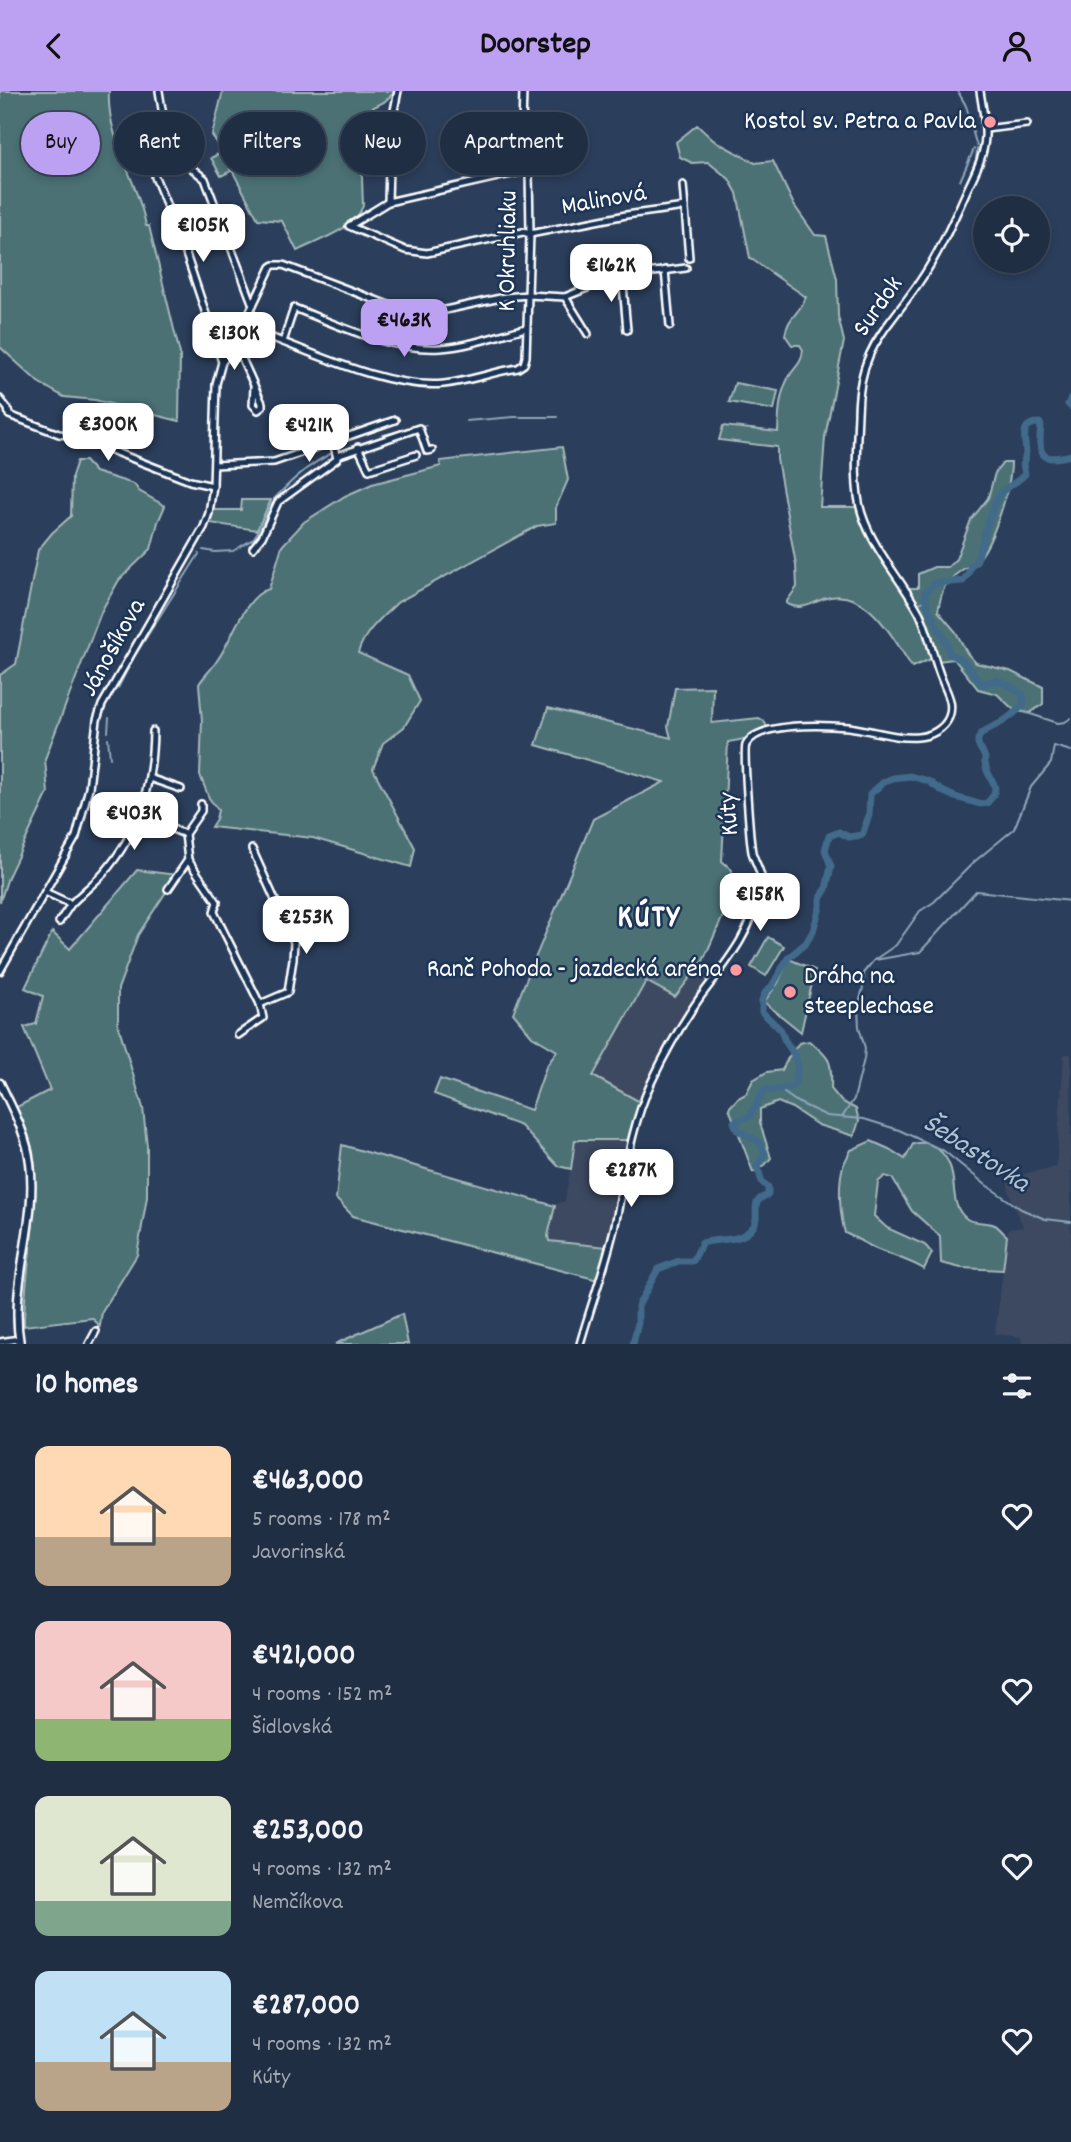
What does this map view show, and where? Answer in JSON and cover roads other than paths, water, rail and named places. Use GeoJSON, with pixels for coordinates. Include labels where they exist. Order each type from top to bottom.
{"type":"FeatureCollection","features":[{"type":"Feature","properties":{"kind":"main road"},"geometry":{"type":"LineString","coordinates":[[0,1083],[25,1139],[31,1171],[31,1198],[18,1299],[19,1341]]}},
{"type":"Feature","properties":{"kind":"street"},"geometry":{"type":"LineString","coordinates":[[159,91],[165,130],[172,150],[205,179],[253,305]]}},
{"type":"Feature","properties":{"kind":"street"},"geometry":{"type":"LineString","coordinates":[[398,91],[390,130],[388,202],[507,175]]}},
{"type":"Feature","properties":{"kind":"street","name":"K Okruhliaku"},"geometry":{"type":"LineString","coordinates":[[522,112],[523,91]]}},
{"type":"Feature","properties":{"kind":"street","name":"Surdok"},"geometry":{"type":"LineString","coordinates":[[925,625],[875,543],[859,507],[859,389],[876,339],[920,281],[944,241],[979,166],[985,129],[979,91]]}},
{"type":"Feature","properties":{"kind":"street"},"geometry":{"type":"LineString","coordinates":[[985,129],[1027,124]]}},
{"type":"Feature","properties":{"kind":"street","name":"K Okruhliaku"},"geometry":{"type":"LineString","coordinates":[[283,342],[382,377],[426,384],[443,384],[524,364],[530,234],[529,175]]}},
{"type":"Feature","properties":{"kind":"street"},"geometry":{"type":"LineString","coordinates":[[155,177],[184,248],[222,362]]}},
{"type":"Feature","properties":{"kind":"street"},"geometry":{"type":"LineString","coordinates":[[683,185],[689,258]]}},
{"type":"Feature","properties":{"kind":"street","name":"Malinová"},"geometry":{"type":"LineString","coordinates":[[388,202],[349,226],[405,250],[427,253],[523,232],[530,234],[626,215],[685,207]]}},
{"type":"Feature","properties":{"kind":"street"},"geometry":{"type":"LineString","coordinates":[[222,362],[233,348],[271,267],[278,264],[386,304],[414,311],[436,312],[505,296],[565,297],[622,274],[686,268]]}},
{"type":"Feature","properties":{"kind":"street"},"geometry":{"type":"LineString","coordinates":[[665,270],[670,326]]}},
{"type":"Feature","properties":{"kind":"street"},"geometry":{"type":"LineString","coordinates":[[622,274],[627,330]]}},
{"type":"Feature","properties":{"kind":"street"},"geometry":{"type":"LineString","coordinates":[[244,285],[257,297]]}},
{"type":"Feature","properties":{"kind":"street"},"geometry":{"type":"LineString","coordinates":[[565,297],[588,334]]}},
{"type":"Feature","properties":{"kind":"street"},"geometry":{"type":"LineString","coordinates":[[243,327],[283,342],[294,308],[379,340],[420,348],[461,345],[526,328]]}},
{"type":"Feature","properties":{"kind":"street"},"geometry":{"type":"LineString","coordinates":[[233,348],[239,352],[254,387]]}},
{"type":"Feature","properties":{"kind":"street","name":"Jánošíkova"},"geometry":{"type":"LineString","coordinates":[[0,971],[76,837],[89,789],[97,720],[102,705],[204,527],[213,486],[216,384],[222,362]]}},
{"type":"Feature","properties":{"kind":"street"},"geometry":{"type":"LineString","coordinates":[[0,400],[8,409],[9,415]]}},
{"type":"Feature","properties":{"kind":"street"},"geometry":{"type":"LineString","coordinates":[[0,415],[9,415],[59,434],[83,437],[190,481],[213,486]]}},
{"type":"Feature","properties":{"kind":"street"},"geometry":{"type":"LineString","coordinates":[[214,465],[274,462],[395,420]]}},
{"type":"Feature","properties":{"kind":"street"},"geometry":{"type":"LineString","coordinates":[[253,548],[262,537],[278,502],[337,459],[337,456],[419,428],[427,451],[432,450]]}},
{"type":"Feature","properties":{"kind":"street"},"geometry":{"type":"LineString","coordinates":[[333,442],[337,456]]}},
{"type":"Feature","properties":{"kind":"street"},"geometry":{"type":"LineString","coordinates":[[358,447],[369,470],[416,455]]}},
{"type":"Feature","properties":{"kind":"street","name":"Kúty"},"geometry":{"type":"LineString","coordinates":[[580,1344],[614,1227],[628,1152],[642,1102],[678,1031],[744,938],[760,891],[761,875],[752,850],[746,795],[746,746],[761,733],[787,727],[843,727],[914,737],[936,731],[947,722],[951,704],[925,625]]}},
{"type":"Feature","properties":{"kind":"street"},"geometry":{"type":"LineString","coordinates":[[59,922],[71,904],[103,873],[140,816],[149,778],[153,731]]}},
{"type":"Feature","properties":{"kind":"street"},"geometry":{"type":"LineString","coordinates":[[149,778],[181,789]]}},
{"type":"Feature","properties":{"kind":"street"},"geometry":{"type":"LineString","coordinates":[[201,804],[201,811],[185,834],[188,860],[217,902],[214,912],[260,1004],[262,1018],[238,1035]]}},
{"type":"Feature","properties":{"kind":"street"},"geometry":{"type":"LineString","coordinates":[[140,816],[185,834]]}},
{"type":"Feature","properties":{"kind":"street"},"geometry":{"type":"LineString","coordinates":[[252,849],[294,942],[288,992],[260,1004]]}},
{"type":"Feature","properties":{"kind":"street"},"geometry":{"type":"LineString","coordinates":[[168,889],[188,860]]}},
{"type":"Feature","properties":{"kind":"street"},"geometry":{"type":"LineString","coordinates":[[45,892],[71,904]]}},
{"type":"Feature","properties":{"kind":"street"},"geometry":{"type":"LineString","coordinates":[[89,1344],[96,1331]]}},
{"type":"Feature","properties":{"kind":"street"},"geometry":{"type":"LineString","coordinates":[[0,1342],[19,1341]]}},
{"type":"Feature","properties":{"kind":"waterway"},"geometry":{"type":"LineString","coordinates":[[958,91],[968,111],[977,146]]}},
{"type":"Feature","properties":{"kind":"waterway"},"geometry":{"type":"LineString","coordinates":[[960,181],[974,149]]}},
{"type":"Feature","properties":{"kind":"waterway"},"geometry":{"type":"LineString","coordinates":[[967,182],[976,160],[977,149]]}},
{"type":"Feature","properties":{"kind":"waterway"},"geometry":{"type":"LineString","coordinates":[[962,192],[965,186]]}},
{"type":"Feature","properties":{"kind":"waterway"},"geometry":{"type":"LineString","coordinates":[[854,452],[859,374],[878,331],[899,305]]}},
{"type":"Feature","properties":{"kind":"waterway"},"geometry":{"type":"LineString","coordinates":[[1071,398],[1068,404],[1071,407]]}},
{"type":"Feature","properties":{"kind":"waterway"},"geometry":{"type":"LineString","coordinates":[[466,421],[557,417]]}},
{"type":"Feature","properties":{"kind":"waterway"},"geometry":{"type":"LineString","coordinates":[[633,1344],[638,1323],[638,1306],[658,1269],[679,1261],[693,1261],[702,1243],[736,1238],[748,1232],[755,1223],[758,1201],[768,1195],[768,1187],[762,1182],[757,1166],[765,1153],[758,1141],[737,1130],[734,1122],[750,1116],[764,1090],[780,1090],[795,1083],[798,1067],[795,1056],[781,1030],[762,1012],[762,1000],[788,958],[806,943],[813,931],[831,866],[825,850],[829,836],[839,832],[849,837],[862,835],[869,815],[870,794],[893,778],[910,776],[928,781],[955,797],[980,804],[987,803],[995,792],[978,740],[983,732],[1005,720],[1024,704],[1023,695],[997,680],[981,684],[965,662],[950,654],[929,610],[925,593],[935,583],[963,581],[971,565],[976,562],[999,496],[1025,474],[1024,437],[1029,425],[1040,423],[1041,450],[1047,457],[1071,455]]}},
{"type":"Feature","properties":{"kind":"waterway"},"geometry":{"type":"LineString","coordinates":[[383,435],[426,425]]}},
{"type":"Feature","properties":{"kind":"waterway"},"geometry":{"type":"LineString","coordinates":[[274,499],[301,473],[332,453]]}},
{"type":"Feature","properties":{"kind":"waterway"},"geometry":{"type":"LineString","coordinates":[[854,482],[857,510],[874,546]]}},
{"type":"Feature","properties":{"kind":"waterway"},"geometry":{"type":"LineString","coordinates":[[203,550],[233,551],[253,539],[271,502]]}},
{"type":"Feature","properties":{"kind":"waterway"},"geometry":{"type":"LineString","coordinates":[[118,688],[134,657],[199,554]]}},
{"type":"Feature","properties":{"kind":"waterway"},"geometry":{"type":"LineString","coordinates":[[894,577],[912,604]]}},
{"type":"Feature","properties":{"kind":"waterway"},"geometry":{"type":"LineString","coordinates":[[917,603],[926,601]]}},
{"type":"Feature","properties":{"kind":"waterway"},"geometry":{"type":"LineString","coordinates":[[1018,710],[1058,723],[1071,718]]}},
{"type":"Feature","properties":{"kind":"waterway"},"geometry":{"type":"LineString","coordinates":[[108,732],[109,718]]}},
{"type":"Feature","properties":{"kind":"waterway"},"geometry":{"type":"LineString","coordinates":[[108,738],[110,758]]}},
{"type":"Feature","properties":{"kind":"waterway"},"geometry":{"type":"LineString","coordinates":[[843,1116],[854,1099],[864,1059],[865,1048],[859,1027],[858,1008],[864,972],[874,960],[896,945],[920,911],[934,902],[974,862],[1014,829],[1031,787],[1051,763],[1054,746],[1071,751]]}},
{"type":"Feature","properties":{"kind":"waterway"},"geometry":{"type":"LineString","coordinates":[[875,960],[920,952],[976,891],[1071,901]]}},
{"type":"Feature","properties":{"kind":"waterway","name":"Šebastovka"},"geometry":{"type":"LineString","coordinates":[[780,1090],[797,1102],[827,1116],[864,1119],[899,1130],[944,1151],[1021,1209],[1045,1219],[1071,1222]]}},
{"type":"Feature","properties":{"kind":"place","name":"Kostol sv. Petra a Pavla"},"geometry":{"type":"Point","coordinates":[990,122]}},
{"type":"Feature","properties":{"kind":"place","name":"Ranč Pohoda - jazdecká aréna"},"geometry":{"type":"Point","coordinates":[736,970]}},
{"type":"Feature","properties":{"kind":"place","name":"Dráha na steeplechase"},"geometry":{"type":"Point","coordinates":[790,992]}},
{"type":"Feature","properties":{"kind":"district","name":"KÚTY"},"geometry":{"type":"Point","coordinates":[649,919]}}]}
